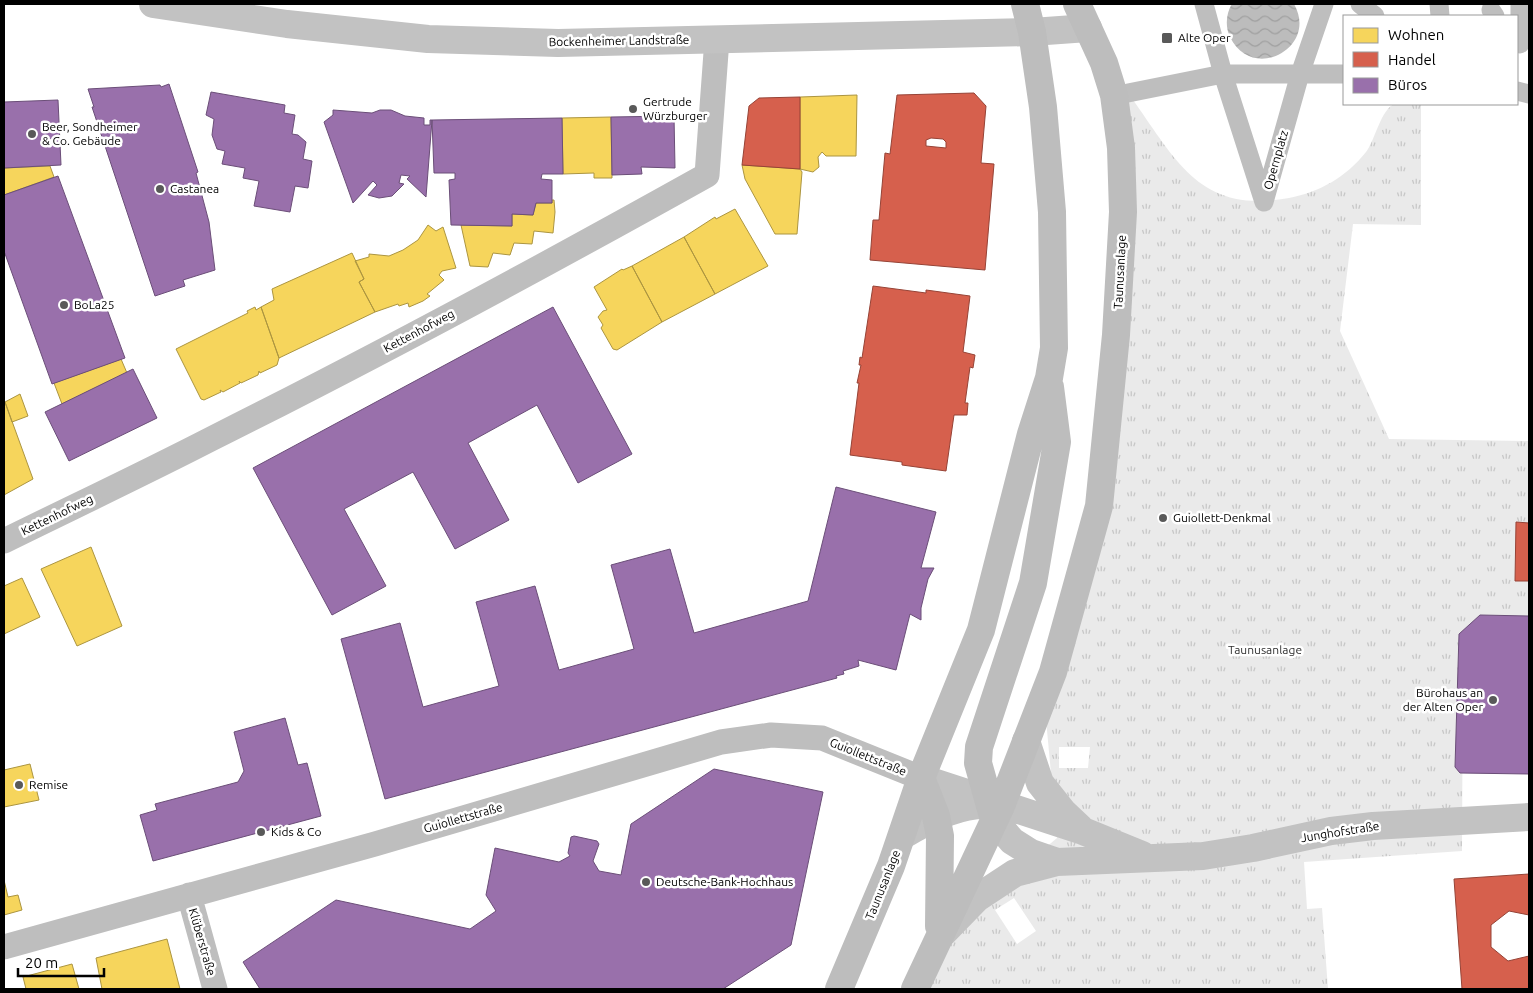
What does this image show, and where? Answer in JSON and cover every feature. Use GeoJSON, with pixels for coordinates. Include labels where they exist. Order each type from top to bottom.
{"type":"FeatureCollection","features":[{"type":"Feature","properties":{"kind":"main road","name":"Bockenheimer Landstraße"},"geometry":{"type":"LineString","coordinates":[[153,4],[287,24],[428,39],[558,43],[1032,32],[1083,16]]}},
{"type":"Feature","properties":{"kind":"main road","name":"Taunusanlage"},"geometry":{"type":"LineString","coordinates":[[839,989],[903,835],[921,778],[981,630],[1031,434],[1049,378],[1054,348],[1052,212],[1043,108],[1032,32],[1025,4]]}},
{"type":"Feature","properties":{"kind":"main road","name":"Taunusanlage"},"geometry":{"type":"LineString","coordinates":[[915,989],[993,808],[1026,741],[1053,672],[1099,506],[1116,335],[1123,212],[1121,148],[1114,95],[1104,63],[1083,16]]}},
{"type":"Feature","properties":{"kind":"main road"},"geometry":{"type":"LineString","coordinates":[[993,808],[978,763],[979,747],[1034,583],[1057,442],[1049,378]]}},
{"type":"Feature","properties":{"kind":"main road"},"geometry":{"type":"LineString","coordinates":[[1026,741],[1040,783],[1063,812],[1083,831]]}},
{"type":"Feature","properties":{"kind":"main road","name":"Taunusanlage"},"geometry":{"type":"LineString","coordinates":[[921,778],[936,816],[940,836],[939,937]]}},
{"type":"Feature","properties":{"kind":"main road"},"geometry":{"type":"LineString","coordinates":[[921,778],[993,808]]}},
{"type":"Feature","properties":{"kind":"main road"},"geometry":{"type":"LineString","coordinates":[[903,835],[936,816],[958,809],[993,808]]}},
{"type":"Feature","properties":{"kind":"main road","name":"Junghofstraße"},"geometry":{"type":"LineString","coordinates":[[993,808],[1083,831],[1153,859]]}},
{"type":"Feature","properties":{"kind":"main road","name":"Junghofstraße"},"geometry":{"type":"LineString","coordinates":[[993,808],[1012,841],[1031,853],[1057,862],[1211,855],[1330,831],[1372,826],[1529,817]]}},
{"type":"Feature","properties":{"kind":"main road"},"geometry":{"type":"LineString","coordinates":[[939,937],[977,898],[1015,873],[1057,862]]}},
{"type":"Feature","properties":{"kind":"street","name":"Opernplatz"},"geometry":{"type":"LineString","coordinates":[[1204,4],[1223,74],[1264,202],[1300,74],[1324,4]]}},
{"type":"Feature","properties":{"kind":"street"},"geometry":{"type":"LineString","coordinates":[[1360,4],[1374,15]]}},
{"type":"Feature","properties":{"kind":"street"},"geometry":{"type":"LineString","coordinates":[[1519,13],[1522,44]]}},
{"type":"Feature","properties":{"kind":"street","name":"Kettenhofweg"},"geometry":{"type":"LineString","coordinates":[[4,541],[210,440],[400,342],[551,262],[707,175],[717,39]]}},
{"type":"Feature","properties":{"kind":"street"},"geometry":{"type":"LineString","coordinates":[[1128,93],[1223,74],[1343,74]]}},
{"type":"Feature","properties":{"kind":"street","name":"Guiollettstraße"},"geometry":{"type":"LineString","coordinates":[[4,947],[720,742],[771,735],[822,738],[921,778]]}},
{"type":"Feature","properties":{"kind":"street","name":"Klüberstraße"},"geometry":{"type":"LineString","coordinates":[[189,895],[215,989]]}},
{"type":"Feature","properties":{"kind":"green space","name":"Taunusanlage"},"geometry":{"type":"Polygon","coordinates":[[[1128,93],[1175,159],[1192,176],[1210,189],[1232,198],[1258,201],[1289,198],[1311,192],[1332,182],[1350,169],[1366,152],[1382,118],[1390,107],[1393,105],[1421,105],[1421,225],[1353,224],[1340,331],[1389,439],[1529,441],[1529,643],[1463,643],[1462,851],[1304,862],[1307,909],[1322,908],[1328,989],[915,989],[939,937],[1057,838],[1044,698],[1099,506],[1128,93]],[[1059,747],[1059,768],[1088,768],[1090,747],[1059,747]],[[1014,898],[995,910],[1017,944],[1036,931],[1014,898]]]}},
{"type":"Feature","properties":{"kind":"water"},"geometry":{"type":"Polygon","coordinates":[[[1232,4],[1294,4],[1299,20],[1298,34],[1291,46],[1280,54],[1267,58],[1253,57],[1240,51],[1228,33],[1227,16],[1232,4]]]}},
{"type":"Feature","properties":{"kind":"building: Wohnen"},"geometry":{"type":"Polygon","coordinates":[[[857,95],[856,156],[826,156],[822,152],[818,157],[819,167],[813,172],[800,169],[800,97],[857,95]]]}},
{"type":"Feature","properties":{"kind":"building: Wohnen"},"geometry":{"type":"Polygon","coordinates":[[[611,117],[612,178],[594,178],[594,173],[563,174],[562,118],[611,117]]]}},
{"type":"Feature","properties":{"kind":"building: Wohnen"},"geometry":{"type":"Polygon","coordinates":[[[742,165],[800,169],[802,172],[797,234],[775,234],[745,179],[742,165]]]}},
{"type":"Feature","properties":{"kind":"building: Wohnen"},"geometry":{"type":"Polygon","coordinates":[[[50,166],[54,177],[4,195],[4,168],[50,166]]]}},
{"type":"Feature","properties":{"kind":"building: Wohnen"},"geometry":{"type":"Polygon","coordinates":[[[552,200],[554,200],[555,212],[553,233],[534,231],[532,244],[514,243],[510,255],[493,253],[488,267],[470,266],[461,225],[512,226],[512,214],[533,215],[536,203],[552,203],[552,200]]]}},
{"type":"Feature","properties":{"kind":"building: Wohnen"},"geometry":{"type":"Polygon","coordinates":[[[735,209],[768,266],[715,294],[684,237],[715,217],[716,219],[735,209]]]}},
{"type":"Feature","properties":{"kind":"building: Wohnen"},"geometry":{"type":"Polygon","coordinates":[[[428,225],[436,231],[443,227],[456,268],[442,271],[439,275],[444,280],[427,294],[430,296],[423,301],[409,307],[408,303],[399,306],[398,304],[375,312],[359,282],[364,279],[355,261],[369,257],[369,254],[389,256],[403,250],[418,240],[428,225]]]}},
{"type":"Feature","properties":{"kind":"building: Wohnen"},"geometry":{"type":"Polygon","coordinates":[[[684,237],[715,294],[662,322],[632,266],[684,237]]]}},
{"type":"Feature","properties":{"kind":"building: Wohnen"},"geometry":{"type":"Polygon","coordinates":[[[352,253],[364,279],[359,282],[375,312],[279,358],[261,307],[274,300],[272,289],[352,253]]]}},
{"type":"Feature","properties":{"kind":"building: Wohnen"},"geometry":{"type":"Polygon","coordinates":[[[632,266],[662,322],[617,350],[613,349],[601,328],[603,325],[598,317],[603,311],[607,310],[594,287],[622,269],[632,266]]]}},
{"type":"Feature","properties":{"kind":"building: Wohnen"},"geometry":{"type":"Polygon","coordinates":[[[255,307],[256,310],[261,307],[279,358],[277,365],[260,373],[259,371],[258,375],[241,383],[239,381],[240,383],[223,392],[220,390],[221,392],[204,400],[201,399],[176,349],[248,313],[247,311],[255,307]]]}},
{"type":"Feature","properties":{"kind":"building: Wohnen"},"geometry":{"type":"Polygon","coordinates":[[[121,359],[127,373],[62,404],[54,383],[121,359]]]}},
{"type":"Feature","properties":{"kind":"building: Wohnen"},"geometry":{"type":"Polygon","coordinates":[[[20,394],[28,416],[12,422],[5,402],[20,394]]]}},
{"type":"Feature","properties":{"kind":"building: Wohnen"},"geometry":{"type":"Polygon","coordinates":[[[4,403],[33,479],[4,495],[4,403]]]}},
{"type":"Feature","properties":{"kind":"building: Wohnen"},"geometry":{"type":"Polygon","coordinates":[[[91,547],[122,626],[77,646],[41,569],[91,547]]]}},
{"type":"Feature","properties":{"kind":"building: Wohnen"},"geometry":{"type":"Polygon","coordinates":[[[22,578],[40,617],[4,634],[4,586],[22,578]]]}},
{"type":"Feature","properties":{"kind":"building: Wohnen","name":"Remise"},"geometry":{"type":"Polygon","coordinates":[[[30,764],[39,800],[4,807],[4,770],[30,764]]]}},
{"type":"Feature","properties":{"kind":"building: Wohnen"},"geometry":{"type":"Polygon","coordinates":[[[4,880],[8,897],[18,895],[22,910],[4,915],[4,880]]]}},
{"type":"Feature","properties":{"kind":"building: Wohnen"},"geometry":{"type":"Polygon","coordinates":[[[167,939],[180,989],[102,989],[96,958],[167,939]]]}},
{"type":"Feature","properties":{"kind":"building: Wohnen"},"geometry":{"type":"Polygon","coordinates":[[[72,964],[79,989],[26,989],[23,977],[72,964]]]}},
{"type":"Feature","properties":{"kind":"building: Handel"},"geometry":{"type":"Polygon","coordinates":[[[974,93],[986,106],[981,163],[994,164],[985,270],[870,260],[873,220],[879,220],[885,153],[890,154],[897,95],[974,93]],[[931,138],[926,140],[926,146],[946,148],[946,142],[943,139],[931,138]]]}},
{"type":"Feature","properties":{"kind":"building: Handel"},"geometry":{"type":"Polygon","coordinates":[[[800,97],[800,169],[742,165],[749,106],[759,98],[800,97]]]}},
{"type":"Feature","properties":{"kind":"building: Handel"},"geometry":{"type":"Polygon","coordinates":[[[873,286],[926,293],[926,290],[970,296],[963,352],[975,355],[973,368],[970,367],[965,403],[968,403],[967,415],[954,415],[946,471],[902,465],[902,462],[850,455],[859,383],[857,383],[861,365],[859,365],[860,357],[862,358],[873,286]]]}},
{"type":"Feature","properties":{"kind":"building: Handel"},"geometry":{"type":"Polygon","coordinates":[[[1516,522],[1529,523],[1529,581],[1515,581],[1516,522]]]}},
{"type":"Feature","properties":{"kind":"building: Handel"},"geometry":{"type":"Polygon","coordinates":[[[1529,874],[1529,915],[1509,911],[1491,925],[1491,947],[1508,961],[1529,956],[1529,989],[1462,989],[1454,879],[1529,874]]]}},
{"type":"Feature","properties":{"kind":"building: Büros","name":"Castanea"},"geometry":{"type":"Polygon","coordinates":[[[169,84],[198,172],[196,173],[209,222],[215,270],[183,280],[185,286],[155,296],[92,107],[94,107],[88,89],[160,85],[161,87],[169,84]]]}},
{"type":"Feature","properties":{"kind":"building: Büros"},"geometry":{"type":"Polygon","coordinates":[[[211,92],[285,105],[284,113],[295,115],[292,134],[298,135],[306,142],[303,159],[312,161],[308,188],[295,186],[290,212],[254,206],[259,181],[243,178],[245,168],[222,164],[225,151],[217,149],[212,135],[214,119],[206,115],[211,92]]]}},
{"type":"Feature","properties":{"kind":"building: Büros","name":"Beer, Sondheimer & Co. Gebäude"},"geometry":{"type":"Polygon","coordinates":[[[58,100],[61,165],[4,168],[4,102],[58,100]]]}},
{"type":"Feature","properties":{"kind":"building: Büros"},"geometry":{"type":"Polygon","coordinates":[[[333,110],[372,113],[380,110],[391,110],[405,116],[424,118],[424,125],[430,125],[430,120],[432,120],[426,197],[407,179],[410,176],[401,175],[399,183],[404,184],[392,196],[379,198],[368,195],[377,185],[373,181],[353,203],[324,122],[333,115],[333,110]]]}},
{"type":"Feature","properties":{"kind":"building: Büros"},"geometry":{"type":"Polygon","coordinates":[[[674,116],[675,168],[641,167],[642,174],[612,175],[611,117],[674,116]]]}},
{"type":"Feature","properties":{"kind":"building: Büros"},"geometry":{"type":"Polygon","coordinates":[[[562,118],[563,174],[542,174],[541,179],[552,180],[552,203],[536,203],[533,215],[512,214],[512,226],[451,225],[449,180],[455,179],[455,173],[434,173],[432,120],[562,118]]]}},
{"type":"Feature","properties":{"kind":"building: Büros","name":"BoLa25"},"geometry":{"type":"Polygon","coordinates":[[[58,176],[125,358],[52,384],[4,251],[4,195],[58,176]]]}},
{"type":"Feature","properties":{"kind":"building: Büros"},"geometry":{"type":"Polygon","coordinates":[[[553,307],[632,454],[578,483],[537,405],[468,443],[509,520],[455,549],[413,472],[344,509],[386,586],[332,615],[253,468],[553,307]]]}},
{"type":"Feature","properties":{"kind":"building: Büros"},"geometry":{"type":"Polygon","coordinates":[[[133,369],[157,418],[69,461],[45,412],[133,369]]]}},
{"type":"Feature","properties":{"kind":"building: Büros"},"geometry":{"type":"Polygon","coordinates":[[[836,487],[936,512],[921,568],[934,568],[928,579],[921,608],[921,620],[910,614],[896,670],[858,660],[859,666],[843,671],[844,674],[836,676],[837,678],[385,799],[341,639],[400,623],[423,707],[499,686],[476,602],[535,586],[559,670],[634,649],[611,565],[670,549],[694,633],[808,601],[836,487]]]}},
{"type":"Feature","properties":{"kind":"building: Büros","name":"Bürohaus an der Alten Oper"},"geometry":{"type":"Polygon","coordinates":[[[1480,615],[1529,616],[1529,774],[1460,773],[1455,767],[1459,634],[1480,615]]]}},
{"type":"Feature","properties":{"kind":"building: Büros"},"geometry":{"type":"Polygon","coordinates":[[[285,718],[298,765],[307,763],[321,816],[153,861],[140,815],[157,810],[155,804],[238,782],[244,771],[234,732],[285,718]]]}},
{"type":"Feature","properties":{"kind":"building: Büros","name":"Deutsche-Bank-Hochhaus"},"geometry":{"type":"Polygon","coordinates":[[[714,769],[823,792],[791,945],[723,989],[260,989],[243,962],[336,900],[470,929],[496,911],[486,895],[495,848],[559,862],[570,856],[568,853],[571,837],[574,836],[597,841],[599,844],[593,861],[599,871],[621,875],[631,824],[714,769]]]}},
{"type":"Feature","properties":{"kind":"place","name":"Alte Oper"},"geometry":{"type":"Point","coordinates":[1167,38]}},
{"type":"Feature","properties":{"kind":"place","name":"Gertrude Würzburger"},"geometry":{"type":"Point","coordinates":[633,109]}},
{"type":"Feature","properties":{"kind":"place","name":"Beer, Sondheimer & Co. Gebäude"},"geometry":{"type":"Point","coordinates":[32,134]}},
{"type":"Feature","properties":{"kind":"place","name":"Castanea"},"geometry":{"type":"Point","coordinates":[160,189]}},
{"type":"Feature","properties":{"kind":"place","name":"BoLa25"},"geometry":{"type":"Point","coordinates":[64,305]}},
{"type":"Feature","properties":{"kind":"place","name":"Guiollett-Denkmal"},"geometry":{"type":"Point","coordinates":[1163,518]}},
{"type":"Feature","properties":{"kind":"place","name":"Bürohaus an der Alten Oper"},"geometry":{"type":"Point","coordinates":[1493,700]}},
{"type":"Feature","properties":{"kind":"place","name":"Remise"},"geometry":{"type":"Point","coordinates":[19,785]}},
{"type":"Feature","properties":{"kind":"place","name":"Kids & Co"},"geometry":{"type":"Point","coordinates":[261,832]}},
{"type":"Feature","properties":{"kind":"place","name":"Deutsche-Bank-Hochhaus"},"geometry":{"type":"Point","coordinates":[646,882]}}]}
